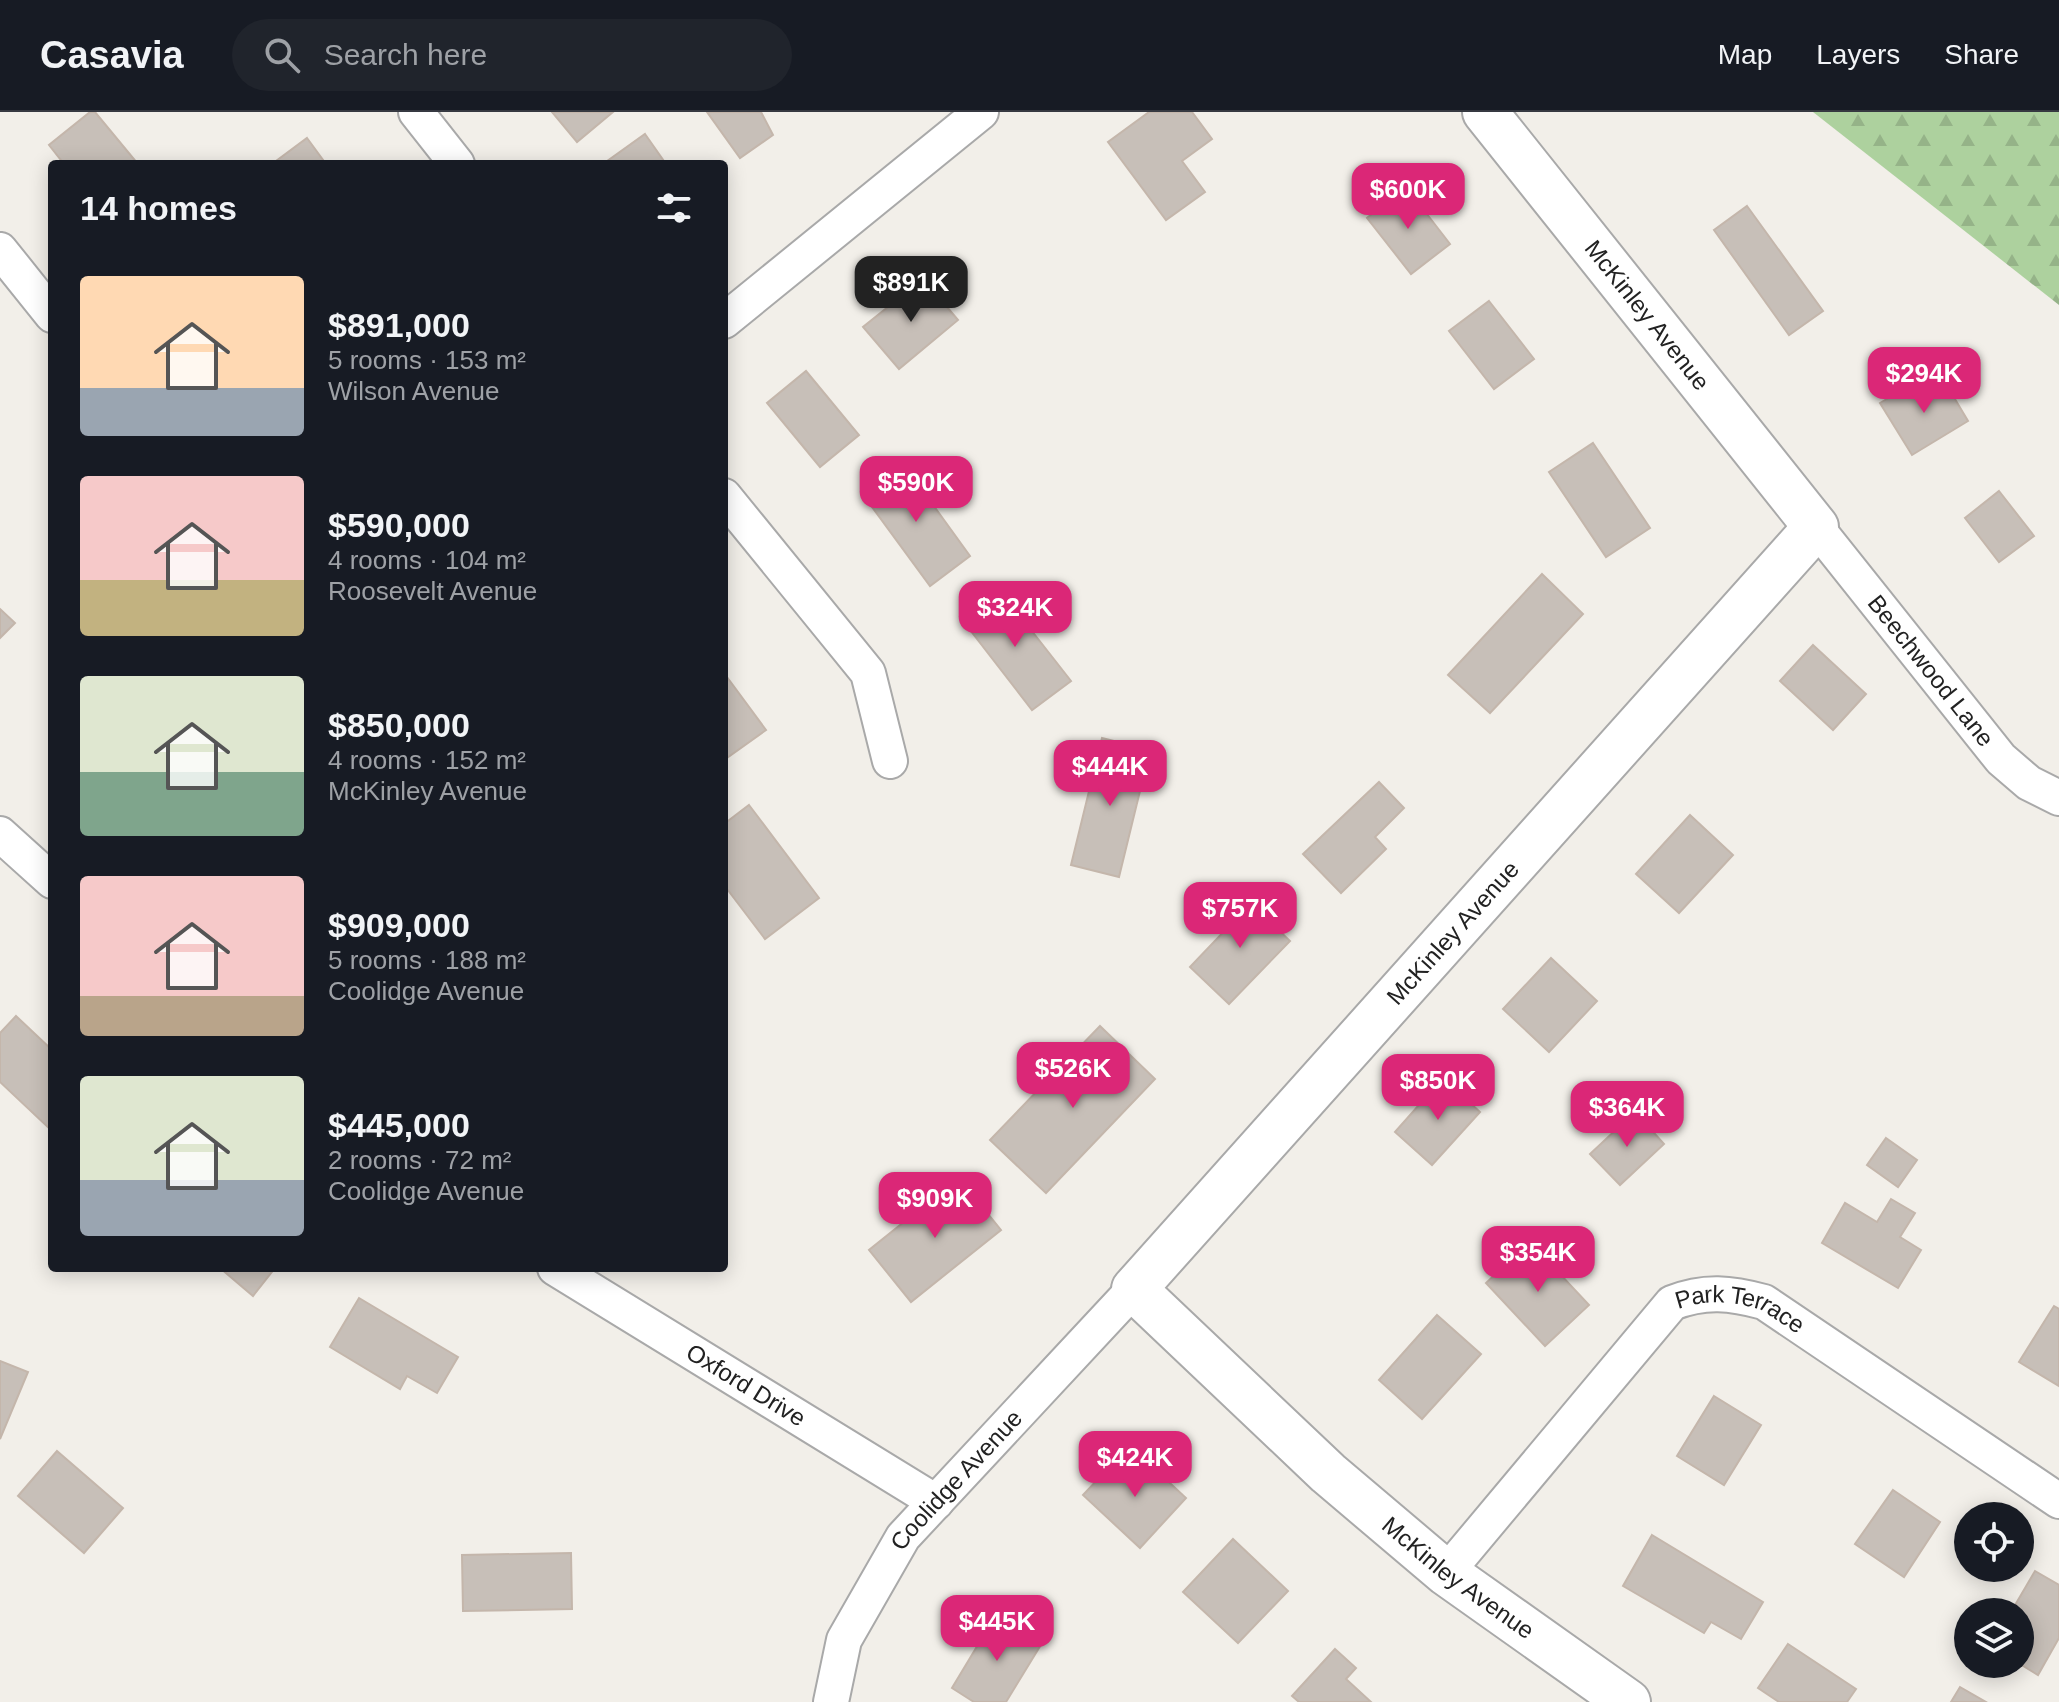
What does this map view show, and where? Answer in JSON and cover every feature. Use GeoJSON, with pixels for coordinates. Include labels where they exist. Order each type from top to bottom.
{"type":"FeatureCollection","features":[{"type":"Feature","properties":{"kind":"street"},"geometry":{"type":"LineString","coordinates":[[416,112],[454,160]]}},
{"type":"Feature","properties":{"kind":"street"},"geometry":{"type":"LineString","coordinates":[[728,318],[981,112]]}},
{"type":"Feature","properties":{"kind":"street","name":"McKinley Avenue"},"geometry":{"type":"LineString","coordinates":[[1485,112],[1816,527],[1134,1289],[1328,1473],[1446,1573],[1628,1702]]}},
{"type":"Feature","properties":{"kind":"street"},"geometry":{"type":"LineString","coordinates":[[0,250],[48,310]]}},
{"type":"Feature","properties":{"kind":"street"},"geometry":{"type":"LineString","coordinates":[[728,501],[868,673],[890,761]]}},
{"type":"Feature","properties":{"kind":"street","name":"Beechwood Lane"},"geometry":{"type":"LineString","coordinates":[[1816,527],[2001,759],[2029,783],[2059,798]]}},
{"type":"Feature","properties":{"kind":"street"},"geometry":{"type":"LineString","coordinates":[[3,842],[48,878]]}},
{"type":"Feature","properties":{"kind":"street","name":"Oxford Drive"},"geometry":{"type":"LineString","coordinates":[[562,1272],[936,1502]]}},
{"type":"Feature","properties":{"kind":"street","name":"Coolidge Avenue"},"geometry":{"type":"LineString","coordinates":[[831,1702],[844,1640],[903,1537],[1134,1289]]}},
{"type":"Feature","properties":{"kind":"street","name":"Park Terrace"},"geometry":{"type":"LineString","coordinates":[[1446,1573],[1672,1303],[1704,1294],[1729,1294],[1764,1302],[2059,1501]]}},
{"type":"Feature","properties":{"kind":"green space"},"geometry":{"type":"Polygon","coordinates":[[[1813,112],[2059,112],[2059,305],[1813,112]]]}},
{"type":"Feature","properties":{"kind":"building"},"geometry":{"type":"Polygon","coordinates":[[[90,112],[95,112],[135,160],[61,160],[49,145],[90,112]]]}},
{"type":"Feature","properties":{"kind":"building"},"geometry":{"type":"Polygon","coordinates":[[[552,112],[613,112],[577,142],[552,112]]]}},
{"type":"Feature","properties":{"kind":"building"},"geometry":{"type":"Polygon","coordinates":[[[707,112],[761,112],[773,135],[740,158],[707,112]]]}},
{"type":"Feature","properties":{"kind":"building"},"geometry":{"type":"Polygon","coordinates":[[[1149,112],[1192,112],[1212,139],[1182,161],[1205,192],[1166,220],[1108,142],[1149,112]]]}},
{"type":"Feature","properties":{"kind":"building"},"geometry":{"type":"Polygon","coordinates":[[[645,134],[663,160],[609,160],[645,134]]]}},
{"type":"Feature","properties":{"kind":"building"},"geometry":{"type":"Polygon","coordinates":[[[307,138],[323,160],[277,160],[307,138]]]}},
{"type":"Feature","properties":{"kind":"building"},"geometry":{"type":"Polygon","coordinates":[[[1406,187],[1450,244],[1411,274],[1367,218],[1406,187]]]}},
{"type":"Feature","properties":{"kind":"building"},"geometry":{"type":"Polygon","coordinates":[[[1747,206],[1823,311],[1789,335],[1714,230],[1747,206]]]}},
{"type":"Feature","properties":{"kind":"building"},"geometry":{"type":"Polygon","coordinates":[[[923,279],[958,320],[899,369],[863,327],[923,279]]]}},
{"type":"Feature","properties":{"kind":"building"},"geometry":{"type":"Polygon","coordinates":[[[1489,301],[1534,359],[1494,389],[1449,331],[1489,301]]]}},
{"type":"Feature","properties":{"kind":"building"},"geometry":{"type":"Polygon","coordinates":[[[806,371],[859,435],[820,467],[767,403],[806,371]]]}},
{"type":"Feature","properties":{"kind":"building"},"geometry":{"type":"Polygon","coordinates":[[[1943,379],[1968,421],[1912,455],[1880,403],[1914,383],[1921,393],[1943,379]]]}},
{"type":"Feature","properties":{"kind":"building"},"geometry":{"type":"Polygon","coordinates":[[[1593,443],[1650,528],[1606,557],[1549,472],[1593,443]]]}},
{"type":"Feature","properties":{"kind":"building"},"geometry":{"type":"Polygon","coordinates":[[[902,462],[970,556],[930,586],[861,492],[902,462]]]}},
{"type":"Feature","properties":{"kind":"building"},"geometry":{"type":"Polygon","coordinates":[[[1999,491],[2034,536],[1999,562],[1965,518],[1999,491]]]}},
{"type":"Feature","properties":{"kind":"building"},"geometry":{"type":"Polygon","coordinates":[[[1542,574],[1583,614],[1490,713],[1448,675],[1542,574]]]}},
{"type":"Feature","properties":{"kind":"building"},"geometry":{"type":"Polygon","coordinates":[[[998,588],[1071,681],[1032,710],[960,617],[998,588]]]}},
{"type":"Feature","properties":{"kind":"building"},"geometry":{"type":"Polygon","coordinates":[[[0,609],[15,623],[0,638],[0,609]]]}},
{"type":"Feature","properties":{"kind":"building"},"geometry":{"type":"Polygon","coordinates":[[[1813,645],[1866,694],[1833,730],[1780,681],[1813,645]]]}},
{"type":"Feature","properties":{"kind":"building"},"geometry":{"type":"Polygon","coordinates":[[[728,678],[766,730],[728,757],[728,678]]]}},
{"type":"Feature","properties":{"kind":"building"},"geometry":{"type":"Polygon","coordinates":[[[1102,738],[1150,750],[1119,877],[1071,865],[1102,738]]]}},
{"type":"Feature","properties":{"kind":"building"},"geometry":{"type":"Polygon","coordinates":[[[1379,782],[1404,808],[1375,837],[1386,849],[1341,893],[1303,854],[1379,782]]]}},
{"type":"Feature","properties":{"kind":"building"},"geometry":{"type":"Polygon","coordinates":[[[749,805],[819,898],[765,939],[728,890],[728,821],[749,805]]]}},
{"type":"Feature","properties":{"kind":"building"},"geometry":{"type":"Polygon","coordinates":[[[1690,815],[1733,855],[1679,913],[1636,874],[1690,815]]]}},
{"type":"Feature","properties":{"kind":"building"},"geometry":{"type":"Polygon","coordinates":[[[1238,891],[1290,941],[1229,1004],[1190,967],[1233,922],[1220,910],[1238,891]]]}},
{"type":"Feature","properties":{"kind":"building"},"geometry":{"type":"Polygon","coordinates":[[[1551,958],[1597,1001],[1549,1052],[1503,1009],[1551,958]]]}},
{"type":"Feature","properties":{"kind":"building"},"geometry":{"type":"Polygon","coordinates":[[[16,1016],[48,1046],[48,1127],[0,1082],[0,1033],[16,1016]]]}},
{"type":"Feature","properties":{"kind":"building"},"geometry":{"type":"Polygon","coordinates":[[[1100,1026],[1155,1079],[1046,1193],[990,1140],[1100,1026]]]}},
{"type":"Feature","properties":{"kind":"building"},"geometry":{"type":"Polygon","coordinates":[[[1443,1078],[1480,1112],[1432,1165],[1395,1132],[1443,1078]]]}},
{"type":"Feature","properties":{"kind":"building"},"geometry":{"type":"Polygon","coordinates":[[[1635,1112],[1664,1144],[1620,1185],[1590,1154],[1635,1112]]]}},
{"type":"Feature","properties":{"kind":"building"},"geometry":{"type":"Polygon","coordinates":[[[1886,1138],[1917,1160],[1898,1187],[1867,1165],[1886,1138]]]}},
{"type":"Feature","properties":{"kind":"building"},"geometry":{"type":"Polygon","coordinates":[[[959,1178],[1001,1230],[911,1302],[869,1250],[959,1178]]]}},
{"type":"Feature","properties":{"kind":"building"},"geometry":{"type":"Polygon","coordinates":[[[1891,1199],[1915,1213],[1900,1237],[1921,1250],[1898,1288],[1822,1243],[1845,1203],[1877,1222],[1891,1199]]]}},
{"type":"Feature","properties":{"kind":"building"},"geometry":{"type":"Polygon","coordinates":[[[1530,1242],[1589,1305],[1545,1346],[1486,1283],[1530,1242]]]}},
{"type":"Feature","properties":{"kind":"building"},"geometry":{"type":"Polygon","coordinates":[[[225,1272],[272,1272],[253,1296],[225,1272]]]}},
{"type":"Feature","properties":{"kind":"building"},"geometry":{"type":"Polygon","coordinates":[[[359,1298],[458,1357],[437,1393],[407,1376],[400,1389],[330,1347],[359,1298]]]}},
{"type":"Feature","properties":{"kind":"building"},"geometry":{"type":"Polygon","coordinates":[[[2054,1306],[2059,1309],[2059,1386],[2019,1362],[2054,1306]]]}},
{"type":"Feature","properties":{"kind":"building"},"geometry":{"type":"Polygon","coordinates":[[[1437,1315],[1481,1354],[1422,1419],[1379,1380],[1437,1315]]]}},
{"type":"Feature","properties":{"kind":"building"},"geometry":{"type":"Polygon","coordinates":[[[0,1361],[28,1372],[0,1439],[0,1361]]]}},
{"type":"Feature","properties":{"kind":"building"},"geometry":{"type":"Polygon","coordinates":[[[1714,1396],[1761,1425],[1724,1485],[1677,1456],[1714,1396]]]}},
{"type":"Feature","properties":{"kind":"building"},"geometry":{"type":"Polygon","coordinates":[[[57,1451],[123,1508],[84,1553],[18,1496],[57,1451]]]}},
{"type":"Feature","properties":{"kind":"building"},"geometry":{"type":"Polygon","coordinates":[[[1118,1458],[1132,1471],[1144,1459],[1186,1498],[1140,1548],[1083,1495],[1118,1458]]]}},
{"type":"Feature","properties":{"kind":"building"},"geometry":{"type":"Polygon","coordinates":[[[1893,1490],[1940,1522],[1904,1577],[1855,1544],[1893,1490]]]}},
{"type":"Feature","properties":{"kind":"building"},"geometry":{"type":"Polygon","coordinates":[[[1652,1535],[1763,1602],[1741,1639],[1711,1622],[1704,1633],[1623,1586],[1652,1535]]]}},
{"type":"Feature","properties":{"kind":"building"},"geometry":{"type":"Polygon","coordinates":[[[1233,1539],[1288,1591],[1238,1643],[1183,1592],[1233,1539]]]}},
{"type":"Feature","properties":{"kind":"building"},"geometry":{"type":"Polygon","coordinates":[[[571,1553],[572,1609],[463,1611],[462,1555],[571,1553]]]}},
{"type":"Feature","properties":{"kind":"building"},"geometry":{"type":"Polygon","coordinates":[[[2034,1573],[2059,1585],[2059,1638],[2038,1675],[2034,1673],[2034,1598],[2019,1598],[2029,1582],[2034,1582],[2034,1573]]]}},
{"type":"Feature","properties":{"kind":"building"},"geometry":{"type":"Polygon","coordinates":[[[996,1615],[1042,1643],[1006,1702],[974,1702],[952,1688],[996,1615]]]}},
{"type":"Feature","properties":{"kind":"building"},"geometry":{"type":"Polygon","coordinates":[[[1788,1644],[1856,1689],[1847,1702],[1779,1702],[1758,1688],[1788,1644]]]}},
{"type":"Feature","properties":{"kind":"building"},"geometry":{"type":"Polygon","coordinates":[[[1335,1649],[1356,1668],[1346,1679],[1371,1702],[1299,1702],[1292,1696],[1335,1649]]]}},
{"type":"Feature","properties":{"kind":"building"},"geometry":{"type":"Polygon","coordinates":[[[1960,1687],[1986,1702],[1951,1702],[1960,1687]]]}}]}
